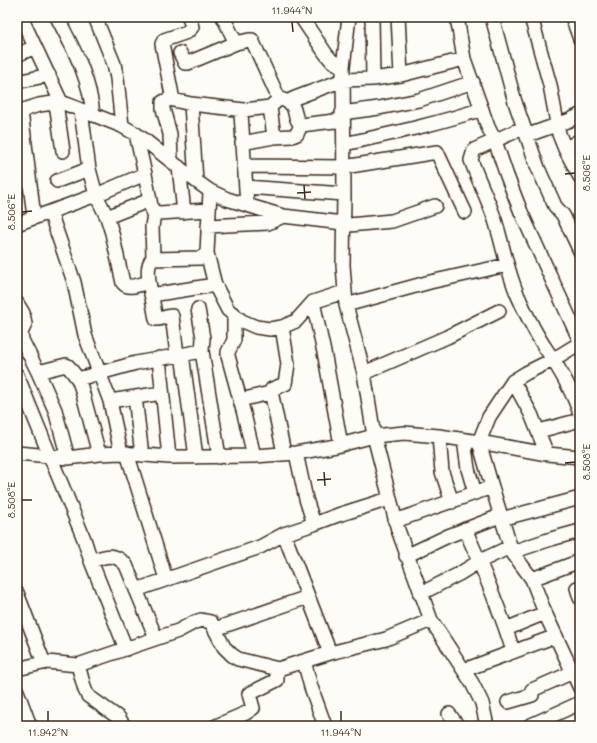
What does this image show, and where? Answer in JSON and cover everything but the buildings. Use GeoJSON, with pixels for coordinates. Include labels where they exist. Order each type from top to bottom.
{"type":"FeatureCollection","features":[{"type":"Feature","properties":{"kind":"street"},"geometry":{"type":"LineString","coordinates":[[58,17],[88,85],[91,94],[93,115]]}},
{"type":"Feature","properties":{"kind":"street"},"geometry":{"type":"LineString","coordinates":[[95,17],[114,64],[122,126]]}},
{"type":"Feature","properties":{"kind":"street"},"geometry":{"type":"LineString","coordinates":[[173,100],[162,44],[164,40],[187,32],[192,27],[189,17]]}},
{"type":"Feature","properties":{"kind":"street"},"geometry":{"type":"LineString","coordinates":[[223,17],[236,43]]}},
{"type":"Feature","properties":{"kind":"street"},"geometry":{"type":"LineString","coordinates":[[300,17],[332,61],[343,67]]}},
{"type":"Feature","properties":{"kind":"street"},"geometry":{"type":"LineString","coordinates":[[349,17],[343,67],[342,116],[344,144],[343,265],[345,298],[364,373],[374,436],[389,499],[406,556],[431,620],[464,670],[482,703],[487,726]]}},
{"type":"Feature","properties":{"kind":"street"},"geometry":{"type":"LineString","coordinates":[[372,17],[373,79]]}},
{"type":"Feature","properties":{"kind":"street"},"geometry":{"type":"LineString","coordinates":[[398,17],[401,75]]}},
{"type":"Feature","properties":{"kind":"street"},"geometry":{"type":"LineString","coordinates":[[457,17],[464,59],[488,127],[495,141],[521,212],[580,342],[554,359],[513,381],[489,417],[479,442],[511,550],[532,579],[545,613],[576,671],[580,688]]}},
{"type":"Feature","properties":{"kind":"street"},"geometry":{"type":"LineString","coordinates":[[492,17],[525,133],[538,168],[555,206],[563,215],[580,251]]}},
{"type":"Feature","properties":{"kind":"street"},"geometry":{"type":"LineString","coordinates":[[531,17],[550,85],[557,125],[565,149],[580,177]]}},
{"type":"Feature","properties":{"kind":"street"},"geometry":{"type":"LineString","coordinates":[[573,17],[580,39]]}},
{"type":"Feature","properties":{"kind":"street"},"geometry":{"type":"LineString","coordinates":[[21,25],[35,47],[49,75],[58,102],[63,151]]}},
{"type":"Feature","properties":{"kind":"street"},"geometry":{"type":"LineString","coordinates":[[180,54],[185,63],[188,63],[236,43],[252,40],[279,102],[274,137]]}},
{"type":"Feature","properties":{"kind":"street"},"geometry":{"type":"LineString","coordinates":[[17,55],[35,47]]}},
{"type":"Feature","properties":{"kind":"street"},"geometry":{"type":"LineString","coordinates":[[184,212],[170,134],[163,109],[163,102],[169,99],[191,104],[244,110],[295,98],[343,80],[373,79],[401,75],[464,59]]}},
{"type":"Feature","properties":{"kind":"street"},"geometry":{"type":"LineString","coordinates":[[17,82],[49,75]]}},
{"type":"Feature","properties":{"kind":"street"},"geometry":{"type":"LineString","coordinates":[[300,124],[419,100],[473,82]]}},
{"type":"Feature","properties":{"kind":"street"},"geometry":{"type":"LineString","coordinates":[[34,217],[19,111],[39,105],[58,102],[122,126],[136,134],[196,181],[210,191],[227,200],[283,216],[349,225],[392,221],[435,206]]}},
{"type":"Feature","properties":{"kind":"street"},"geometry":{"type":"LineString","coordinates":[[279,102],[294,109],[297,122],[300,124]]}},
{"type":"Feature","properties":{"kind":"street"},"geometry":{"type":"LineString","coordinates":[[191,104],[196,181]]}},
{"type":"Feature","properties":{"kind":"street"},"geometry":{"type":"LineString","coordinates":[[344,144],[460,116],[482,109]]}},
{"type":"Feature","properties":{"kind":"street"},"geometry":{"type":"LineString","coordinates":[[244,110],[241,113],[247,206]]}},
{"type":"Feature","properties":{"kind":"street"},"geometry":{"type":"LineString","coordinates":[[81,111],[89,169],[96,195],[107,217],[125,286],[150,288],[215,285]]}},
{"type":"Feature","properties":{"kind":"street"},"geometry":{"type":"LineString","coordinates":[[580,115],[534,134],[516,130],[474,150],[471,160],[494,218],[515,289],[530,322],[546,349],[554,359],[575,398],[580,414]]}},
{"type":"Feature","properties":{"kind":"street"},"geometry":{"type":"LineString","coordinates":[[242,143],[274,137],[292,136],[297,134],[300,124]]}},
{"type":"Feature","properties":{"kind":"street"},"geometry":{"type":"LineString","coordinates":[[136,134],[152,211],[154,213],[152,227],[152,259],[147,268],[150,288],[156,319],[172,316],[196,457]]}},
{"type":"Feature","properties":{"kind":"street"},"geometry":{"type":"LineString","coordinates":[[565,149],[580,140]]}},
{"type":"Feature","properties":{"kind":"street"},"geometry":{"type":"LineString","coordinates":[[244,166],[344,167],[437,152],[465,212]]}},
{"type":"Feature","properties":{"kind":"street"},"geometry":{"type":"LineString","coordinates":[[57,181],[89,169]]}},
{"type":"Feature","properties":{"kind":"street"},"geometry":{"type":"LineString","coordinates":[[17,224],[96,195],[145,174]]}},
{"type":"Feature","properties":{"kind":"street"},"geometry":{"type":"LineString","coordinates":[[246,187],[344,194]]}},
{"type":"Feature","properties":{"kind":"street"},"geometry":{"type":"LineString","coordinates":[[210,191],[206,253],[215,285],[228,310],[242,321],[256,327],[270,329],[282,327],[296,321],[313,302],[345,298],[430,282],[507,265]]}},
{"type":"Feature","properties":{"kind":"street"},"geometry":{"type":"LineString","coordinates":[[107,217],[150,200]]}},
{"type":"Feature","properties":{"kind":"street"},"geometry":{"type":"LineString","coordinates":[[154,213],[208,210]]}},
{"type":"Feature","properties":{"kind":"street"},"geometry":{"type":"LineString","coordinates":[[50,212],[74,282],[85,335],[110,401],[124,453],[166,579]]}},
{"type":"Feature","properties":{"kind":"street"},"geometry":{"type":"LineString","coordinates":[[208,226],[268,223],[283,216]]}},
{"type":"Feature","properties":{"kind":"street"},"geometry":{"type":"LineString","coordinates":[[152,259],[201,258],[206,253]]}},
{"type":"Feature","properties":{"kind":"street"},"geometry":{"type":"LineString","coordinates":[[17,302],[23,313],[25,324],[21,333],[22,340],[55,410],[68,458]]}},
{"type":"Feature","properties":{"kind":"street"},"geometry":{"type":"LineString","coordinates":[[313,302],[325,357],[341,445]]}},
{"type":"Feature","properties":{"kind":"street"},"geometry":{"type":"LineString","coordinates":[[198,309],[203,338],[202,351],[219,457]]}},
{"type":"Feature","properties":{"kind":"street"},"geometry":{"type":"LineString","coordinates":[[364,373],[447,337],[499,311]]}},
{"type":"Feature","properties":{"kind":"street"},"geometry":{"type":"LineString","coordinates":[[234,314],[234,340],[228,352],[228,356],[254,456]]}},
{"type":"Feature","properties":{"kind":"street"},"geometry":{"type":"LineString","coordinates":[[240,400],[270,393],[272,389],[285,384],[288,364],[282,327]]}},
{"type":"Feature","properties":{"kind":"street"},"geometry":{"type":"LineString","coordinates":[[78,379],[100,372],[159,358],[202,351]]}},
{"type":"Feature","properties":{"kind":"street"},"geometry":{"type":"LineString","coordinates":[[159,358],[169,458]]}},
{"type":"Feature","properties":{"kind":"street"},"geometry":{"type":"LineString","coordinates":[[38,372],[66,365],[78,379],[85,399],[99,454]]}},
{"type":"Feature","properties":{"kind":"street"},"geometry":{"type":"LineString","coordinates":[[17,375],[84,539],[91,562],[126,649]]}},
{"type":"Feature","properties":{"kind":"street"},"geometry":{"type":"LineString","coordinates":[[513,381],[532,414],[547,454]]}},
{"type":"Feature","properties":{"kind":"street"},"geometry":{"type":"LineString","coordinates":[[110,401],[162,393]]}},
{"type":"Feature","properties":{"kind":"street"},"geometry":{"type":"LineString","coordinates":[[270,393],[314,524]]}},
{"type":"Feature","properties":{"kind":"street"},"geometry":{"type":"LineString","coordinates":[[135,396],[142,455]]}},
{"type":"Feature","properties":{"kind":"street"},"geometry":{"type":"LineString","coordinates":[[539,431],[580,420]]}},
{"type":"Feature","properties":{"kind":"street"},"geometry":{"type":"LineString","coordinates":[[17,453],[68,458],[99,454],[124,453],[169,458],[254,456],[290,453],[341,445],[374,436],[404,433],[439,436],[547,454],[580,457]]}},
{"type":"Feature","properties":{"kind":"street"},"geometry":{"type":"LineString","coordinates":[[439,436],[442,472],[452,502]]}},
{"type":"Feature","properties":{"kind":"street"},"geometry":{"type":"LineString","coordinates":[[464,440],[468,469],[475,493]]}},
{"type":"Feature","properties":{"kind":"street"},"geometry":{"type":"LineString","coordinates":[[395,521],[492,487]]}},
{"type":"Feature","properties":{"kind":"street"},"geometry":{"type":"LineString","coordinates":[[406,556],[465,529],[501,517],[580,498]]}},
{"type":"Feature","properties":{"kind":"street"},"geometry":{"type":"LineString","coordinates":[[136,590],[260,547],[284,534],[389,499]]}},
{"type":"Feature","properties":{"kind":"street"},"geometry":{"type":"LineString","coordinates":[[465,529],[480,561],[513,651]]}},
{"type":"Feature","properties":{"kind":"street"},"geometry":{"type":"LineString","coordinates":[[420,594],[459,574],[480,561],[511,550],[580,531]]}},
{"type":"Feature","properties":{"kind":"street"},"geometry":{"type":"LineString","coordinates":[[284,534],[330,653]]}},
{"type":"Feature","properties":{"kind":"street"},"geometry":{"type":"LineString","coordinates":[[91,562],[106,556],[116,557],[126,565],[156,638]]}},
{"type":"Feature","properties":{"kind":"street"},"geometry":{"type":"LineString","coordinates":[[532,579],[580,561]]}},
{"type":"Feature","properties":{"kind":"street"},"geometry":{"type":"LineString","coordinates":[[17,593],[44,663]]}},
{"type":"Feature","properties":{"kind":"street"},"geometry":{"type":"LineString","coordinates":[[215,629],[308,597]]}},
{"type":"Feature","properties":{"kind":"street"},"geometry":{"type":"LineString","coordinates":[[506,629],[545,613]]}},
{"type":"Feature","properties":{"kind":"street"},"geometry":{"type":"LineString","coordinates":[[18,667],[44,663],[78,665],[178,631],[194,622],[201,620],[211,622],[224,646],[238,659],[278,668],[386,639],[431,620]]}},
{"type":"Feature","properties":{"kind":"street"},"geometry":{"type":"LineString","coordinates":[[464,670],[556,636]]}},
{"type":"Feature","properties":{"kind":"street"},"geometry":{"type":"LineString","coordinates":[[304,661],[311,687],[325,726]]}},
{"type":"Feature","properties":{"kind":"street"},"geometry":{"type":"LineString","coordinates":[[78,665],[88,696],[119,718],[124,726]]}},
{"type":"Feature","properties":{"kind":"street"},"geometry":{"type":"LineString","coordinates":[[216,726],[246,713],[253,708],[249,694],[277,680],[278,668]]}},
{"type":"Feature","properties":{"kind":"street"},"geometry":{"type":"LineString","coordinates":[[508,702],[532,695],[532,690],[576,671]]}},
{"type":"Feature","properties":{"kind":"street"},"geometry":{"type":"LineString","coordinates":[[17,691],[30,726]]}},
{"type":"Feature","properties":{"kind":"street"},"geometry":{"type":"LineString","coordinates":[[529,726],[580,704]]}},
{"type":"Feature","properties":{"kind":"street"},"geometry":{"type":"LineString","coordinates":[[449,714],[458,726]]}}]}
